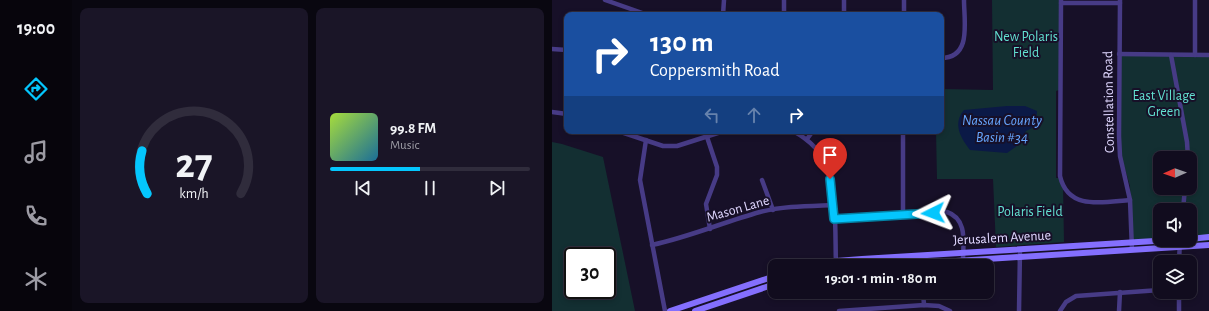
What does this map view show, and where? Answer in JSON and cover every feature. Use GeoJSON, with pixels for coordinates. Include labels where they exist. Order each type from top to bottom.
{"type":"FeatureCollection","features":[{"type":"Feature","properties":{"kind":"main road"},"geometry":{"type":"LineString","coordinates":[[1197,238],[1209,237]]}},
{"type":"Feature","properties":{"kind":"main road","name":"Jerusalem Avenue"},"geometry":{"type":"LineString","coordinates":[[889,259],[1153,241]]}},
{"type":"Feature","properties":{"kind":"main road","name":"Jerusalem Avenue"},"geometry":{"type":"LineString","coordinates":[[1197,244],[1209,245]]}},
{"type":"Feature","properties":{"kind":"main road","name":"Jerusalem Avenue"},"geometry":{"type":"LineString","coordinates":[[982,259],[1132,250],[1153,247]]}},
{"type":"Feature","properties":{"kind":"main road"},"geometry":{"type":"LineString","coordinates":[[670,311],[768,278]]}},
{"type":"Feature","properties":{"kind":"main road"},"geometry":{"type":"LineString","coordinates":[[695,311],[768,286]]}},
{"type":"Feature","properties":{"kind":"main road"},"geometry":{"type":"LineString","coordinates":[[734,289],[736,297]]}},
{"type":"Feature","properties":{"kind":"street"},"geometry":{"type":"LineString","coordinates":[[604,0],[639,12]]}},
{"type":"Feature","properties":{"kind":"street"},"geometry":{"type":"LineString","coordinates":[[723,12],[724,0]]}},
{"type":"Feature","properties":{"kind":"street"},"geometry":{"type":"LineString","coordinates":[[784,0],[784,12]]}},
{"type":"Feature","properties":{"kind":"street"},"geometry":{"type":"LineString","coordinates":[[844,0],[844,12]]}},
{"type":"Feature","properties":{"kind":"street"},"geometry":{"type":"LineString","coordinates":[[904,0],[904,12]]}},
{"type":"Feature","properties":{"kind":"street"},"geometry":{"type":"LineString","coordinates":[[944,58],[955,56],[962,46],[964,0]]}},
{"type":"Feature","properties":{"kind":"street"},"geometry":{"type":"LineString","coordinates":[[1195,0],[1195,55]]}},
{"type":"Feature","properties":{"kind":"street"},"geometry":{"type":"LineString","coordinates":[[1120,1],[1061,1],[1062,183],[1068,193],[1081,201],[1089,203],[1130,200]]}},
{"type":"Feature","properties":{"kind":"street","name":"Constellation Road"},"geometry":{"type":"LineString","coordinates":[[1120,1],[1119,136],[1120,156],[1130,200],[1132,250]]}},
{"type":"Feature","properties":{"kind":"street"},"geometry":{"type":"LineString","coordinates":[[552,49],[564,50]]}},
{"type":"Feature","properties":{"kind":"street"},"geometry":{"type":"LineString","coordinates":[[1119,54],[1209,55]]}},
{"type":"Feature","properties":{"kind":"street"},"geometry":{"type":"LineString","coordinates":[[1170,54],[1188,151]]}},
{"type":"Feature","properties":{"kind":"street"},"geometry":{"type":"LineString","coordinates":[[552,112],[564,114]]}},
{"type":"Feature","properties":{"kind":"street"},"geometry":{"type":"LineString","coordinates":[[627,134],[663,146],[677,146],[716,134]]}},
{"type":"Feature","properties":{"kind":"street"},"geometry":{"type":"LineString","coordinates":[[798,134],[806,139],[822,157],[828,168],[833,205],[836,259]]}},
{"type":"Feature","properties":{"kind":"street"},"geometry":{"type":"LineString","coordinates":[[806,139],[810,134]]}},
{"type":"Feature","properties":{"kind":"street"},"geometry":{"type":"LineString","coordinates":[[903,134],[903,214]]}},
{"type":"Feature","properties":{"kind":"street"},"geometry":{"type":"LineString","coordinates":[[707,137],[717,167],[717,175],[706,204],[710,229]]}},
{"type":"Feature","properties":{"kind":"street"},"geometry":{"type":"LineString","coordinates":[[646,140],[640,180],[665,311]]}},
{"type":"Feature","properties":{"kind":"street"},"geometry":{"type":"LineString","coordinates":[[762,180],[773,210]]}},
{"type":"Feature","properties":{"kind":"street","name":"Mason Lane"},"geometry":{"type":"LineString","coordinates":[[652,244],[678,239],[786,207],[833,205]]}},
{"type":"Feature","properties":{"kind":"street"},"geometry":{"type":"LineString","coordinates":[[834,219],[947,212],[952,214],[960,222],[963,230],[963,259]]}},
{"type":"Feature","properties":{"kind":"street"},"geometry":{"type":"LineString","coordinates":[[1019,311],[1020,250]]}},
{"type":"Feature","properties":{"kind":"street"},"geometry":{"type":"LineString","coordinates":[[1060,311],[1066,302],[1076,296],[1153,290]]}},
{"type":"Feature","properties":{"kind":"street"},"geometry":{"type":"LineString","coordinates":[[1119,311],[1120,292]]}},
{"type":"Feature","properties":{"kind":"street"},"geometry":{"type":"LineString","coordinates":[[924,299],[924,305]]}},
{"type":"Feature","properties":{"kind":"street"},"geometry":{"type":"LineString","coordinates":[[1179,299],[1179,311]]}},
{"type":"Feature","properties":{"kind":"street"},"geometry":{"type":"LineString","coordinates":[[839,311],[924,305],[939,306],[950,311]]}},
{"type":"Feature","properties":{"kind":"green space"},"geometry":{"type":"Polygon","coordinates":[[[992,0],[1059,0],[1059,90],[1056,91],[1056,178],[1061,178],[1063,186],[1064,242],[996,247],[993,179],[937,179],[936,134],[944,134],[944,89],[993,90],[992,0]]]}},
{"type":"Feature","properties":{"kind":"green space","name":"East Village Green"},"geometry":{"type":"Polygon","coordinates":[[[1120,54],[1209,54],[1209,241],[1197,242],[1197,203],[1153,203],[1153,244],[1132,245],[1130,186],[1121,155],[1120,54]]]}},
{"type":"Feature","properties":{"kind":"green space"},"geometry":{"type":"Polygon","coordinates":[[[552,142],[603,157],[635,311],[552,311],[552,142]]]}},
{"type":"Feature","properties":{"kind":"water","name":"Nassau County Basin #34"},"geometry":{"type":"Polygon","coordinates":[[[1025,106],[1037,111],[1036,126],[1026,131],[1021,143],[1007,153],[970,150],[961,136],[958,126],[960,115],[964,110],[1025,106]]]}},
{"type":"Feature","properties":{"kind":"route"},"geometry":{"type":"LineString","coordinates":[[830,179],[834,219],[933,213]]}},
{"type":"Feature","properties":{"kind":"park label","name":"New Polaris Field"},"geometry":{"type":"Point","coordinates":[1026,46]}},
{"type":"Feature","properties":{"kind":"park label","name":"Polaris Field"},"geometry":{"type":"Point","coordinates":[1030,212]}}]}
